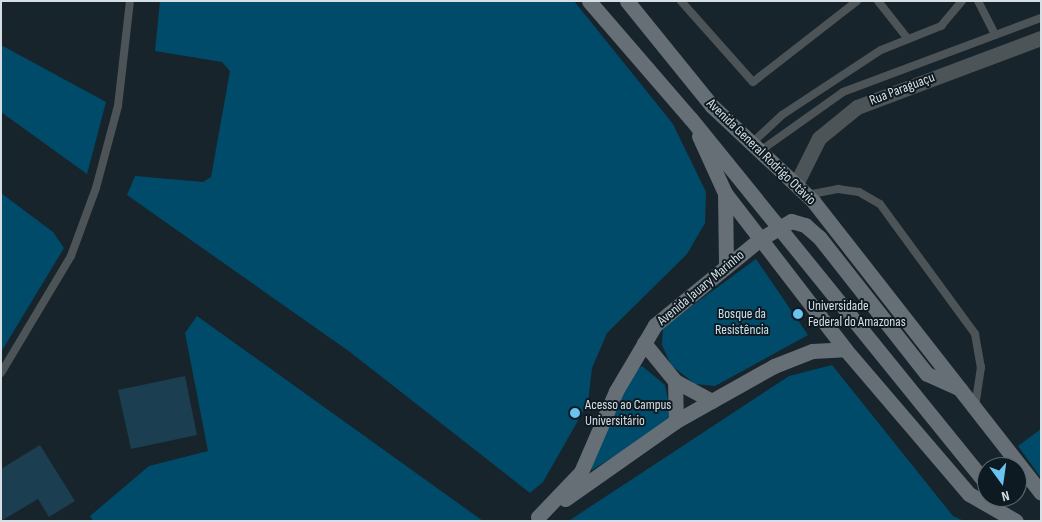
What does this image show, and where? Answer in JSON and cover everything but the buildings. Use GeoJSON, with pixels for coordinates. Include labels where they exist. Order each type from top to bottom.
{"type":"FeatureCollection","features":[{"type":"Feature","properties":{"kind":"main road","name":"Avenida General Rodrigo Otávio"},"geometry":{"type":"LineString","coordinates":[[589,1],[691,119],[977,473]]}},
{"type":"Feature","properties":{"kind":"main road","name":"Avenida General Rodrigo Otávio"},"geometry":{"type":"LineString","coordinates":[[627,1],[712,106],[807,194],[1041,493]]}},
{"type":"Feature","properties":{"kind":"main road","name":"Avenida General Rodrigo Otávio"},"geometry":{"type":"LineString","coordinates":[[691,119],[725,193],[845,349],[969,494],[1016,521]]}},
{"type":"Feature","properties":{"kind":"main road"},"geometry":{"type":"LineString","coordinates":[[725,193],[726,266]]}},
{"type":"Feature","properties":{"kind":"main road"},"geometry":{"type":"LineString","coordinates":[[778,228],[791,221],[805,225],[915,362],[927,374],[960,389]]}},
{"type":"Feature","properties":{"kind":"main road","name":"Avenida Jauary Marinho"},"geometry":{"type":"LineString","coordinates":[[535,519],[581,472],[644,343],[669,310],[760,239],[778,228]]}},
{"type":"Feature","properties":{"kind":"main road"},"geometry":{"type":"LineString","coordinates":[[644,343],[674,381],[712,401]]}},
{"type":"Feature","properties":{"kind":"main road","name":"Avenida Jauary Marinho"},"geometry":{"type":"LineString","coordinates":[[535,519],[676,421],[794,356],[845,349]]}},
{"type":"Feature","properties":{"kind":"main road"},"geometry":{"type":"LineString","coordinates":[[674,381],[676,421]]}},
{"type":"Feature","properties":{"kind":"main road","name":"Avenida General Rodrigo Otávio"},"geometry":{"type":"LineString","coordinates":[[1005,507],[1016,521]]}},
{"type":"Feature","properties":{"kind":"street","name":"Rua Paraguaçu"},"geometry":{"type":"LineString","coordinates":[[796,182],[819,138],[857,107],[1041,38]]}},
{"type":"Feature","properties":{"kind":"lane"},"geometry":{"type":"LineString","coordinates":[[1,373],[71,256],[96,188],[118,106],[130,1]]}},
{"type":"Feature","properties":{"kind":"lane"},"geometry":{"type":"LineString","coordinates":[[680,1],[753,82],[857,1]]}},
{"type":"Feature","properties":{"kind":"lane"},"geometry":{"type":"LineString","coordinates":[[878,1],[908,39]]}},
{"type":"Feature","properties":{"kind":"lane"},"geometry":{"type":"LineString","coordinates":[[756,147],[814,93],[881,50],[942,26],[962,1]]}},
{"type":"Feature","properties":{"kind":"lane"},"geometry":{"type":"LineString","coordinates":[[978,1],[995,35]]}},
{"type":"Feature","properties":{"kind":"lane"},"geometry":{"type":"LineString","coordinates":[[756,147],[831,98],[1041,18]]}},
{"type":"Feature","properties":{"kind":"lane"},"geometry":{"type":"LineString","coordinates":[[807,194],[838,189],[860,192],[880,204],[975,334],[981,368],[975,407]]}},
{"type":"Feature","properties":{"kind":"green space"},"geometry":{"type":"Polygon","coordinates":[[[160,1],[574,1],[673,124],[706,192],[705,223],[687,254],[607,333],[592,368],[588,403],[543,482],[530,493],[350,352],[127,195],[135,176],[203,182],[211,177],[230,71],[222,62],[155,51],[160,1]]]}},
{"type":"Feature","properties":{"kind":"green space"},"geometry":{"type":"Polygon","coordinates":[[[1,45],[106,102],[87,174],[1,112],[1,45]]]}},
{"type":"Feature","properties":{"kind":"green space"},"geometry":{"type":"Polygon","coordinates":[[[1,193],[53,232],[64,248],[1,352],[1,193]]]}},
{"type":"Feature","properties":{"kind":"green space","name":"Bosque da Resistência"},"geometry":{"type":"Polygon","coordinates":[[[756,259],[808,335],[715,386],[695,384],[671,365],[662,345],[663,327],[756,259]]]}},
{"type":"Feature","properties":{"kind":"green space"},"geometry":{"type":"Polygon","coordinates":[[[197,316],[483,521],[93,521],[90,516],[149,466],[208,451],[185,333],[197,316]]]}},
{"type":"Feature","properties":{"kind":"green space"},"geometry":{"type":"Polygon","coordinates":[[[832,365],[953,516],[964,521],[570,520],[789,376],[832,365]]]}},
{"type":"Feature","properties":{"kind":"green space"},"geometry":{"type":"Polygon","coordinates":[[[642,366],[665,385],[670,411],[667,424],[592,470],[588,466],[633,372],[642,366]]]}},
{"type":"Feature","properties":{"kind":"green space"},"geometry":{"type":"Polygon","coordinates":[[[1041,429],[1041,478],[1027,457],[1018,446],[1041,429]]]}},
{"type":"Feature","properties":{"kind":"place","name":"Universidade Federal do Amazonas"},"geometry":{"type":"Point","coordinates":[798,314]}},
{"type":"Feature","properties":{"kind":"place","name":"Acesso ao Campus Universitário"},"geometry":{"type":"Point","coordinates":[575,413]}}]}
